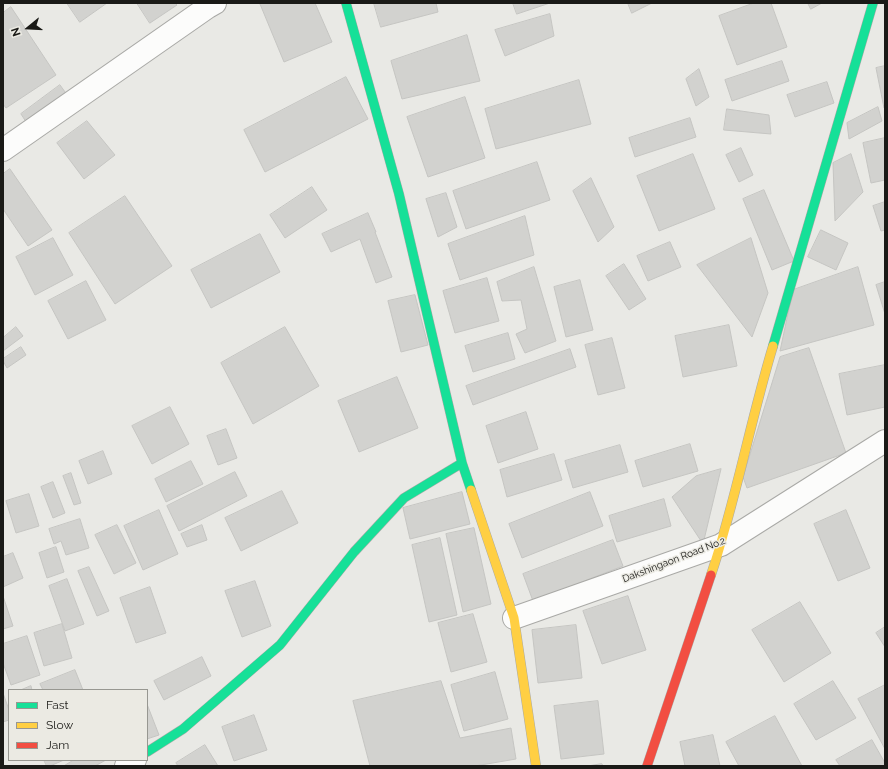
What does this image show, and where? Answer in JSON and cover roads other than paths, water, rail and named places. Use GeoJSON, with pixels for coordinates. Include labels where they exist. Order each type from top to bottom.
{"type":"FeatureCollection","features":[{"type":"Feature","properties":{"kind":"street"},"geometry":{"type":"LineString","coordinates":[[3,150],[208,6],[215,3]]}},
{"type":"Feature","properties":{"kind":"street"},"geometry":{"type":"LineString","coordinates":[[346,3],[398,194],[462,463],[514,618],[536,766]]}},
{"type":"Feature","properties":{"kind":"street"},"geometry":{"type":"LineString","coordinates":[[647,766],[721,545],[763,380],[873,3]]}},
{"type":"Feature","properties":{"kind":"street","name":"Dakshingaon Road No.2"},"geometry":{"type":"LineString","coordinates":[[514,618],[721,545],[885,441]]}},
{"type":"Feature","properties":{"kind":"street"},"geometry":{"type":"LineString","coordinates":[[148,751],[183,729],[280,645],[354,552],[404,498],[462,463]]}}]}
